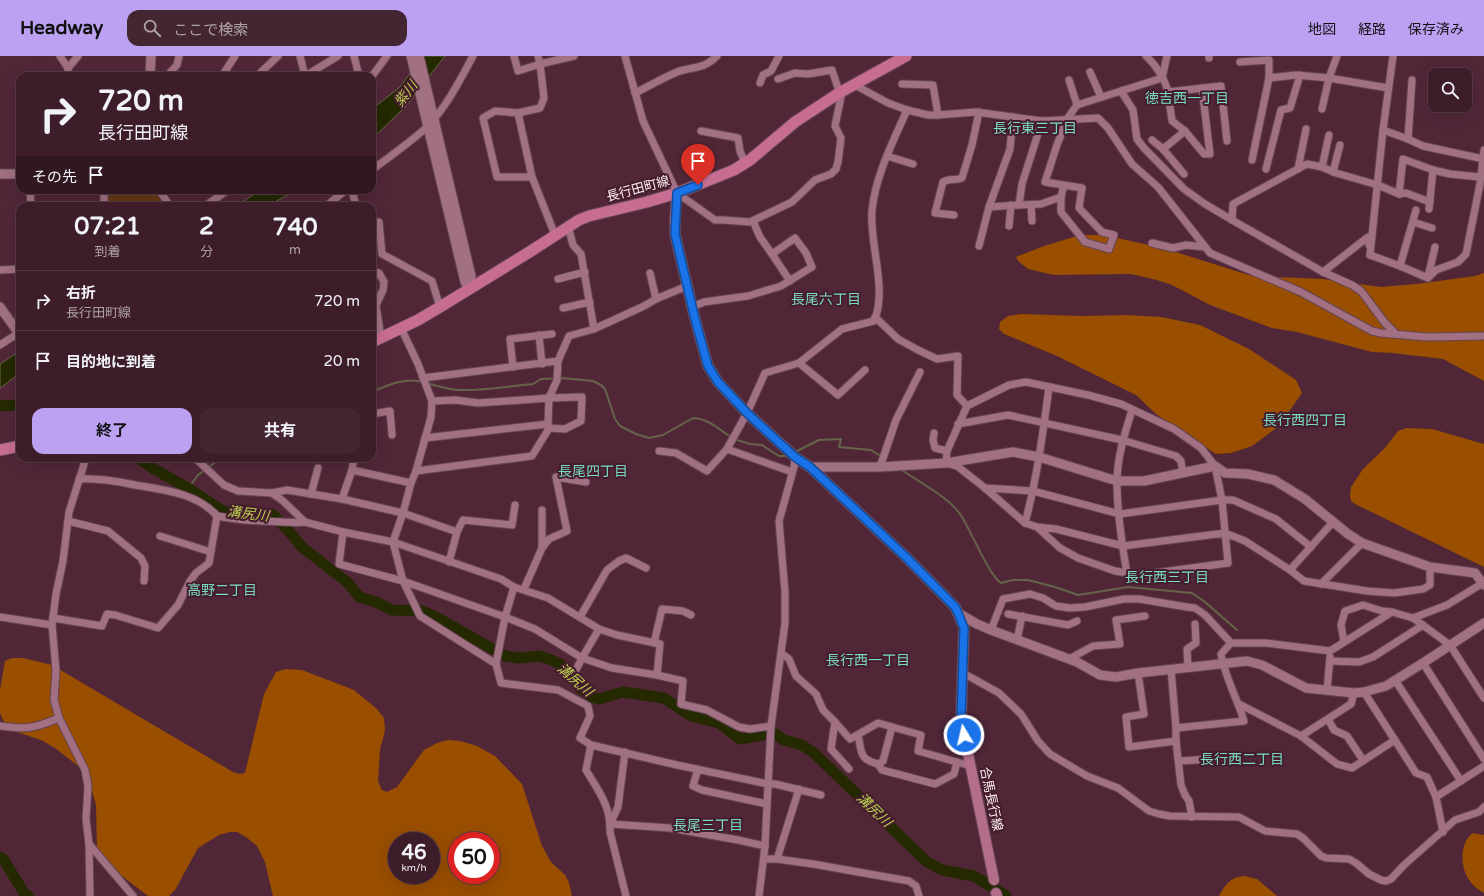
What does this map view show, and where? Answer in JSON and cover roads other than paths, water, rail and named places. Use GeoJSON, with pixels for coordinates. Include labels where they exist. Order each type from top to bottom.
{"type":"FeatureCollection","features":[{"type":"Feature","properties":{"kind":"main road","name":"長行田町線"},"geometry":{"type":"LineString","coordinates":[[376,340],[440,307],[531,251],[568,226],[590,216],[677,193],[734,170],[745,163],[795,122],[839,92],[906,56]]}},
{"type":"Feature","properties":{"kind":"main road","name":"合馬長行線"},"geometry":{"type":"LineString","coordinates":[[677,193],[675,234],[692,307],[708,366],[718,382],[747,413],[795,457],[810,467],[908,559],[955,607],[958,613],[964,628],[961,720],[994,880]]}},
{"type":"Feature","properties":{"kind":"main road"},"geometry":{"type":"LineString","coordinates":[[0,450],[16,447]]}},
{"type":"Feature","properties":{"kind":"street"},"geometry":{"type":"LineString","coordinates":[[60,56],[68,72]]}},
{"type":"Feature","properties":{"kind":"street"},"geometry":{"type":"LineString","coordinates":[[68,72],[78,56]]}},
{"type":"Feature","properties":{"kind":"street"},"geometry":{"type":"LineString","coordinates":[[150,72],[151,56]]}},
{"type":"Feature","properties":{"kind":"street"},"geometry":{"type":"LineString","coordinates":[[171,72],[178,65],[179,56]]}},
{"type":"Feature","properties":{"kind":"street"},"geometry":{"type":"LineString","coordinates":[[224,72],[234,56]]}},
{"type":"Feature","properties":{"kind":"street"},"geometry":{"type":"LineString","coordinates":[[261,72],[278,56]]}},
{"type":"Feature","properties":{"kind":"street"},"geometry":{"type":"LineString","coordinates":[[300,56],[304,72]]}},
{"type":"Feature","properties":{"kind":"street"},"geometry":{"type":"LineString","coordinates":[[312,72],[338,56]]}},
{"type":"Feature","properties":{"kind":"street"},"geometry":{"type":"LineString","coordinates":[[354,56],[358,72]]}},
{"type":"Feature","properties":{"kind":"street"},"geometry":{"type":"LineString","coordinates":[[375,72],[386,56]]}},
{"type":"Feature","properties":{"kind":"street"},"geometry":{"type":"LineString","coordinates":[[411,56],[430,119],[471,276],[469,289]]}},
{"type":"Feature","properties":{"kind":"street"},"geometry":{"type":"LineString","coordinates":[[419,56],[430,119]]}},
{"type":"Feature","properties":{"kind":"street"},"geometry":{"type":"LineString","coordinates":[[376,166],[446,104],[473,56]]}},
{"type":"Feature","properties":{"kind":"street"},"geometry":{"type":"LineString","coordinates":[[514,56],[518,71],[574,56]]}},
{"type":"Feature","properties":{"kind":"street"},"geometry":{"type":"LineString","coordinates":[[532,178],[497,177],[483,118],[495,111],[518,113],[540,108],[544,98],[538,56]]}},
{"type":"Feature","properties":{"kind":"street"},"geometry":{"type":"LineString","coordinates":[[625,56],[643,121],[677,193],[714,220],[753,221],[792,202],[815,180],[831,174],[836,169],[841,138],[835,126],[841,97],[832,70],[808,74],[795,73],[778,79]]}},
{"type":"Feature","properties":{"kind":"street"},"geometry":{"type":"LineString","coordinates":[[635,93],[678,72],[696,69],[707,64],[717,56]]}},
{"type":"Feature","properties":{"kind":"street"},"geometry":{"type":"LineString","coordinates":[[760,83],[763,75],[770,71],[779,56]]}},
{"type":"Feature","properties":{"kind":"street"},"geometry":{"type":"LineString","coordinates":[[1146,56],[1152,61],[1165,82],[1168,92],[1172,122],[1185,131],[1204,154],[1210,154],[1202,88]]}},
{"type":"Feature","properties":{"kind":"street"},"geometry":{"type":"LineString","coordinates":[[1162,78],[1167,56]]}},
{"type":"Feature","properties":{"kind":"street"},"geometry":{"type":"LineString","coordinates":[[1322,109],[1329,78],[1337,56]]}},
{"type":"Feature","properties":{"kind":"street"},"geometry":{"type":"LineString","coordinates":[[1370,255],[1383,130],[1393,56]]}},
{"type":"Feature","properties":{"kind":"street"},"geometry":{"type":"LineString","coordinates":[[1240,62],[1269,60],[1269,78],[1252,160]]}},
{"type":"Feature","properties":{"kind":"street"},"geometry":{"type":"LineString","coordinates":[[1090,72],[1101,97]]}},
{"type":"Feature","properties":{"kind":"street"},"geometry":{"type":"LineString","coordinates":[[1266,169],[1280,110],[1290,108],[1300,75]]}},
{"type":"Feature","properties":{"kind":"street"},"geometry":{"type":"LineString","coordinates":[[1269,78],[1300,75],[1329,78],[1388,88]]}},
{"type":"Feature","properties":{"kind":"street"},"geometry":{"type":"LineString","coordinates":[[1064,185],[1061,197],[1061,212],[1086,242],[1109,248],[1114,235],[1102,232],[1079,208],[1082,188],[1064,185],[1045,182],[1067,119],[1077,105],[1162,78]]}},
{"type":"Feature","properties":{"kind":"street"},"geometry":{"type":"LineString","coordinates":[[1069,80],[1077,105]]}},
{"type":"Feature","properties":{"kind":"street"},"geometry":{"type":"LineString","coordinates":[[1408,139],[1412,80]]}},
{"type":"Feature","properties":{"kind":"street"},"geometry":{"type":"LineString","coordinates":[[853,84],[888,103],[907,110],[938,115],[979,112],[1042,121],[1098,118],[1108,128],[1132,164],[1158,187],[1210,253],[1324,303],[1372,331],[1427,338],[1484,336]]}},
{"type":"Feature","properties":{"kind":"street"},"geometry":{"type":"LineString","coordinates":[[902,84],[933,85],[938,115]]}},
{"type":"Feature","properties":{"kind":"street"},"geometry":{"type":"LineString","coordinates":[[1168,92],[1221,86],[1228,141]]}},
{"type":"Feature","properties":{"kind":"street"},"geometry":{"type":"LineString","coordinates":[[1121,91],[1133,110],[1137,139],[1184,189],[1205,204],[1232,220],[1323,272],[1352,285],[1361,291],[1385,323],[1396,334]]}},
{"type":"Feature","properties":{"kind":"street"},"geometry":{"type":"LineString","coordinates":[[659,451],[676,453],[707,471],[727,449],[747,413],[765,373],[799,363],[842,328],[874,321],[878,302],[878,270],[872,212],[876,186],[907,110]]}},
{"type":"Feature","properties":{"kind":"street"},"geometry":{"type":"LineString","coordinates":[[954,215],[936,214],[943,182],[948,179],[957,180],[962,178],[972,145],[979,112]]}},
{"type":"Feature","properties":{"kind":"street"},"geometry":{"type":"LineString","coordinates":[[518,113],[532,178],[555,235]]}},
{"type":"Feature","properties":{"kind":"street"},"geometry":{"type":"LineString","coordinates":[[979,246],[989,207],[1010,149],[1013,117]]}},
{"type":"Feature","properties":{"kind":"street"},"geometry":{"type":"LineString","coordinates":[[1019,205],[1022,184],[1042,121]]}},
{"type":"Feature","properties":{"kind":"street"},"geometry":{"type":"LineString","coordinates":[[1298,169],[1306,129]]}},
{"type":"Feature","properties":{"kind":"street"},"geometry":{"type":"LineString","coordinates":[[1383,130],[1423,146],[1483,158]]}},
{"type":"Feature","properties":{"kind":"street"},"geometry":{"type":"LineString","coordinates":[[701,131],[738,138],[740,151],[745,163]]}},
{"type":"Feature","properties":{"kind":"street"},"geometry":{"type":"LineString","coordinates":[[1163,149],[1185,131]]}},
{"type":"Feature","properties":{"kind":"street"},"geometry":{"type":"LineString","coordinates":[[1322,167],[1329,135]]}},
{"type":"Feature","properties":{"kind":"street"},"geometry":{"type":"LineString","coordinates":[[1152,140],[1163,149],[1184,174]]}},
{"type":"Feature","properties":{"kind":"street"},"geometry":{"type":"LineString","coordinates":[[1333,172],[1340,145]]}},
{"type":"Feature","properties":{"kind":"street"},"geometry":{"type":"LineString","coordinates":[[1428,278],[1436,270],[1458,262],[1466,254],[1481,182],[1484,150]]}},
{"type":"Feature","properties":{"kind":"street"},"geometry":{"type":"LineString","coordinates":[[887,156],[913,164]]}},
{"type":"Feature","properties":{"kind":"street"},"geometry":{"type":"LineString","coordinates":[[1399,194],[1403,158],[1433,170],[1481,182]]}},
{"type":"Feature","properties":{"kind":"street"},"geometry":{"type":"LineString","coordinates":[[1232,220],[1234,204],[1307,164],[1322,167],[1333,172],[1378,185],[1399,194],[1406,193],[1429,205],[1433,170]]}},
{"type":"Feature","properties":{"kind":"street"},"geometry":{"type":"LineString","coordinates":[[0,174],[16,174]]}},
{"type":"Feature","properties":{"kind":"street"},"geometry":{"type":"LineString","coordinates":[[211,202],[222,194]]}},
{"type":"Feature","properties":{"kind":"street"},"geometry":{"type":"LineString","coordinates":[[331,202],[341,194]]}},
{"type":"Feature","properties":{"kind":"street"},"geometry":{"type":"LineString","coordinates":[[989,207],[1041,204],[1061,197]]}},
{"type":"Feature","properties":{"kind":"street"},"geometry":{"type":"LineString","coordinates":[[1010,226],[1011,205]]}},
{"type":"Feature","properties":{"kind":"street"},"geometry":{"type":"LineString","coordinates":[[1031,205],[1032,222]]}},
{"type":"Feature","properties":{"kind":"street"},"geometry":{"type":"LineString","coordinates":[[1400,266],[1416,210]]}},
{"type":"Feature","properties":{"kind":"street"},"geometry":{"type":"LineString","coordinates":[[753,221],[760,237],[790,280]]}},
{"type":"Feature","properties":{"kind":"street"},"geometry":{"type":"LineString","coordinates":[[376,223],[379,222],[382,254],[432,281],[440,307]]}},
{"type":"Feature","properties":{"kind":"street"},"geometry":{"type":"LineString","coordinates":[[1413,222],[1432,228]]}},
{"type":"Feature","properties":{"kind":"street"},"geometry":{"type":"LineString","coordinates":[[568,226],[573,245],[581,254],[594,329]]}},
{"type":"Feature","properties":{"kind":"street"},"geometry":{"type":"LineString","coordinates":[[1323,272],[1368,237],[1370,255]]}},
{"type":"Feature","properties":{"kind":"street"},"geometry":{"type":"LineString","coordinates":[[692,307],[704,302],[748,296],[781,286],[812,267],[806,253],[795,238],[772,254]]}},
{"type":"Feature","properties":{"kind":"street"},"geometry":{"type":"LineString","coordinates":[[1152,243],[1172,248],[1186,245],[1205,247]]}},
{"type":"Feature","properties":{"kind":"street"},"geometry":{"type":"LineString","coordinates":[[1428,278],[1434,247]]}},
{"type":"Feature","properties":{"kind":"street"},"geometry":{"type":"LineString","coordinates":[[1370,255],[1428,278]]}},
{"type":"Feature","properties":{"kind":"street"},"geometry":{"type":"LineString","coordinates":[[0,270],[16,269]]}},
{"type":"Feature","properties":{"kind":"street"},"geometry":{"type":"LineString","coordinates":[[376,272],[379,273],[384,282],[383,290],[376,305],[376,340]]}},
{"type":"Feature","properties":{"kind":"street"},"geometry":{"type":"LineString","coordinates":[[558,279],[584,272]]}},
{"type":"Feature","properties":{"kind":"street"},"geometry":{"type":"LineString","coordinates":[[650,273],[656,299]]}},
{"type":"Feature","properties":{"kind":"street"},"geometry":{"type":"LineString","coordinates":[[416,471],[532,456],[548,430],[549,398],[557,380],[558,361],[569,336],[594,329],[656,299],[687,286]]}},
{"type":"Feature","properties":{"kind":"street"},"geometry":{"type":"LineString","coordinates":[[563,308],[590,302]]}},
{"type":"Feature","properties":{"kind":"street"},"geometry":{"type":"LineString","coordinates":[[0,308],[16,329]]}},
{"type":"Feature","properties":{"kind":"street"},"geometry":{"type":"LineString","coordinates":[[876,317],[898,339],[918,350],[937,359],[958,356],[956,395],[967,406]]}},
{"type":"Feature","properties":{"kind":"street"},"geometry":{"type":"LineString","coordinates":[[401,328],[432,401],[431,417],[416,471],[393,542],[403,581],[420,616],[496,664]]}},
{"type":"Feature","properties":{"kind":"street"},"geometry":{"type":"LineString","coordinates":[[513,367],[510,339],[552,334]]}},
{"type":"Feature","properties":{"kind":"street"},"geometry":{"type":"LineString","coordinates":[[539,335],[542,364]]}},
{"type":"Feature","properties":{"kind":"street"},"geometry":{"type":"LineString","coordinates":[[0,345],[16,336]]}},
{"type":"Feature","properties":{"kind":"street"},"geometry":{"type":"LineString","coordinates":[[423,378],[558,361]]}},
{"type":"Feature","properties":{"kind":"street"},"geometry":{"type":"LineString","coordinates":[[799,363],[838,395],[865,370]]}},
{"type":"Feature","properties":{"kind":"street"},"geometry":{"type":"LineString","coordinates":[[880,467],[896,420],[920,372]]}},
{"type":"Feature","properties":{"kind":"street"},"geometry":{"type":"LineString","coordinates":[[946,463],[947,451],[967,406],[1009,386],[1026,382],[1088,395],[1120,404],[1174,429],[1201,448],[1215,466],[1225,473],[1248,474],[1274,480],[1289,487],[1306,499],[1348,534],[1362,543],[1430,567],[1474,573],[1483,584],[1447,605],[1413,618]]}},
{"type":"Feature","properties":{"kind":"street"},"geometry":{"type":"LineString","coordinates":[[1025,523],[1034,490],[1040,457],[1049,387]]}},
{"type":"Feature","properties":{"kind":"street"},"geometry":{"type":"LineString","coordinates":[[425,438],[548,426],[565,429],[581,421],[582,396],[478,403],[455,400],[432,401]]}},
{"type":"Feature","properties":{"kind":"street"},"geometry":{"type":"LineString","coordinates":[[1127,574],[1117,481],[1122,440],[1132,410]]}},
{"type":"Feature","properties":{"kind":"street"},"geometry":{"type":"LineString","coordinates":[[376,413],[390,411],[392,435]]}},
{"type":"Feature","properties":{"kind":"street"},"geometry":{"type":"LineString","coordinates":[[958,424],[1008,415],[1122,440],[1176,456],[1181,461],[1183,473]]}},
{"type":"Feature","properties":{"kind":"street"},"geometry":{"type":"LineString","coordinates":[[934,432],[933,440],[935,448],[947,451]]}},
{"type":"Feature","properties":{"kind":"street"},"geometry":{"type":"LineString","coordinates":[[727,449],[792,472]]}},
{"type":"Feature","properties":{"kind":"street"},"geometry":{"type":"LineString","coordinates":[[810,467],[880,467],[946,463],[1013,452],[1040,457],[1117,481],[1144,481],[1215,466]]}},
{"type":"Feature","properties":{"kind":"street"},"geometry":{"type":"LineString","coordinates":[[759,896],[765,846],[772,726],[784,623],[785,592],[779,521],[795,457]]}},
{"type":"Feature","properties":{"kind":"street"},"geometry":{"type":"LineString","coordinates":[[85,462],[69,512],[53,622],[56,670],[54,700],[59,718],[85,770],[88,786],[86,819],[90,844],[90,896]]}},
{"type":"Feature","properties":{"kind":"street"},"geometry":{"type":"LineString","coordinates":[[200,462],[231,489],[238,492],[272,493],[287,490],[342,499],[403,513],[457,532]]}},
{"type":"Feature","properties":{"kind":"street"},"geometry":{"type":"LineString","coordinates":[[342,499],[353,462]]}},
{"type":"Feature","properties":{"kind":"street"},"geometry":{"type":"LineString","coordinates":[[946,463],[957,466],[1025,523],[1037,527],[1056,529],[1123,546],[1225,533],[1246,541],[1304,581],[1367,591],[1408,592],[1423,589],[1430,585],[1430,567]]}},
{"type":"Feature","properties":{"kind":"street"},"geometry":{"type":"LineString","coordinates":[[1037,527],[1060,548],[1078,558],[1127,574],[1140,575],[1228,563],[1222,500],[1215,466]]}},
{"type":"Feature","properties":{"kind":"street"},"geometry":{"type":"LineString","coordinates":[[311,494],[318,468]]}},
{"type":"Feature","properties":{"kind":"street"},"geometry":{"type":"LineString","coordinates":[[352,470],[411,483]]}},
{"type":"Feature","properties":{"kind":"street"},"geometry":{"type":"LineString","coordinates":[[524,589],[542,548],[549,539],[567,531],[556,477],[586,482]]}},
{"type":"Feature","properties":{"kind":"street"},"geometry":{"type":"LineString","coordinates":[[80,479],[96,478],[179,493],[210,508],[217,516],[243,521],[305,522],[343,532],[393,542],[502,579],[514,587],[548,598],[599,629],[617,635],[660,644],[658,675]]}},
{"type":"Feature","properties":{"kind":"street"},"geometry":{"type":"LineString","coordinates":[[985,488],[1034,490],[1120,514],[1222,500],[1233,500],[1276,519],[1311,547]]}},
{"type":"Feature","properties":{"kind":"street"},"geometry":{"type":"LineString","coordinates":[[272,493],[283,501],[305,522]]}},
{"type":"Feature","properties":{"kind":"street"},"geometry":{"type":"LineString","coordinates":[[449,562],[457,532],[463,520],[512,525],[516,505]]}},
{"type":"Feature","properties":{"kind":"street"},"geometry":{"type":"LineString","coordinates":[[542,510],[542,548]]}},
{"type":"Feature","properties":{"kind":"street"},"geometry":{"type":"LineString","coordinates":[[0,617],[102,626],[107,614],[158,628],[178,605],[196,573],[209,563],[217,516]]}},
{"type":"Feature","properties":{"kind":"street"},"geometry":{"type":"LineString","coordinates":[[68,521],[108,531],[141,558],[145,566],[144,581]]}},
{"type":"Feature","properties":{"kind":"street"},"geometry":{"type":"LineString","coordinates":[[1290,570],[1333,522]]}},
{"type":"Feature","properties":{"kind":"street"},"geometry":{"type":"LineString","coordinates":[[343,532],[338,564],[403,581],[505,617],[535,629],[582,658],[612,668],[658,675],[683,681],[681,704],[707,710],[739,727],[750,729],[772,726]]}},
{"type":"Feature","properties":{"kind":"street"},"geometry":{"type":"LineString","coordinates":[[160,536],[211,552]]}},
{"type":"Feature","properties":{"kind":"street"},"geometry":{"type":"LineString","coordinates":[[1321,584],[1362,543]]}},
{"type":"Feature","properties":{"kind":"street"},"geometry":{"type":"LineString","coordinates":[[580,617],[608,570],[620,561],[626,558],[646,568]]}},
{"type":"Feature","properties":{"kind":"street"},"geometry":{"type":"LineString","coordinates":[[514,587],[505,617],[496,664],[501,683],[558,690],[588,706],[590,716],[580,738],[591,745],[821,795]]}},
{"type":"Feature","properties":{"kind":"street"},"geometry":{"type":"LineString","coordinates":[[991,630],[1002,599],[1021,594],[1030,594],[1043,598],[1056,606],[1070,608],[1085,607],[1124,599],[1139,599],[1195,608],[1205,615],[1231,643],[1266,643],[1330,651],[1392,612]]}},
{"type":"Feature","properties":{"kind":"street"},"geometry":{"type":"LineString","coordinates":[[1344,642],[1341,625],[1345,610],[1363,605],[1413,618],[1450,645],[1482,689],[1484,698]]}},
{"type":"Feature","properties":{"kind":"street"},"geometry":{"type":"LineString","coordinates":[[654,643],[662,610],[683,611],[691,615]]}},
{"type":"Feature","properties":{"kind":"street"},"geometry":{"type":"LineString","coordinates":[[958,613],[991,630],[1070,659],[1100,675],[1116,677],[1138,673],[1247,661],[1262,665],[1306,688],[1359,693],[1386,686],[1484,623]]}},
{"type":"Feature","properties":{"kind":"street"},"geometry":{"type":"LineString","coordinates":[[1008,614],[1068,625],[1077,621]]}},
{"type":"Feature","properties":{"kind":"street"},"geometry":{"type":"LineString","coordinates":[[1017,640],[1022,616]]}},
{"type":"Feature","properties":{"kind":"street"},"geometry":{"type":"LineString","coordinates":[[1070,659],[1093,646],[1120,644],[1116,620],[1145,616]]}},
{"type":"Feature","properties":{"kind":"street"},"geometry":{"type":"LineString","coordinates":[[1188,668],[1187,649],[1196,643],[1194,624]]}},
{"type":"Feature","properties":{"kind":"street"},"geometry":{"type":"LineString","coordinates":[[1330,661],[1359,662],[1373,658],[1423,625]]}},
{"type":"Feature","properties":{"kind":"street"},"geometry":{"type":"LineString","coordinates":[[571,680],[599,629]]}},
{"type":"Feature","properties":{"kind":"street"},"geometry":{"type":"LineString","coordinates":[[1176,728],[1244,720],[1223,664],[1221,654],[1231,643]]}},
{"type":"Feature","properties":{"kind":"street"},"geometry":{"type":"LineString","coordinates":[[1327,691],[1330,651]]}},
{"type":"Feature","properties":{"kind":"street"},"geometry":{"type":"LineString","coordinates":[[781,653],[789,659],[796,676],[816,694],[823,710],[850,739],[878,723],[921,735],[918,751],[971,766]]}},
{"type":"Feature","properties":{"kind":"street"},"geometry":{"type":"LineString","coordinates":[[1423,663],[1484,759]]}},
{"type":"Feature","properties":{"kind":"street"},"geometry":{"type":"LineString","coordinates":[[1171,669],[1176,742],[1181,784],[1189,801],[1192,817]]}},
{"type":"Feature","properties":{"kind":"street"},"geometry":{"type":"LineString","coordinates":[[963,673],[1000,693],[1021,714],[1038,741],[1050,754],[1087,776],[1118,788],[1148,811],[1159,814],[1192,817],[1239,817],[1265,831],[1297,834],[1321,856],[1326,858],[1349,859],[1369,874],[1381,880],[1386,881],[1391,878],[1455,820],[1478,812],[1484,807]]}},
{"type":"Feature","properties":{"kind":"street"},"geometry":{"type":"LineString","coordinates":[[1138,673],[1144,714],[1126,716],[1129,747],[1176,742]]}},
{"type":"Feature","properties":{"kind":"street"},"geometry":{"type":"LineString","coordinates":[[1395,680],[1461,781]]}},
{"type":"Feature","properties":{"kind":"street"},"geometry":{"type":"LineString","coordinates":[[1301,736],[1351,704],[1359,693]]}},
{"type":"Feature","properties":{"kind":"street"},"geometry":{"type":"LineString","coordinates":[[1359,693],[1395,740],[1416,773],[1427,777],[1436,797],[1443,832]]}},
{"type":"Feature","properties":{"kind":"street"},"geometry":{"type":"LineString","coordinates":[[1239,704],[1301,736],[1337,764],[1352,768],[1395,740]]}},
{"type":"Feature","properties":{"kind":"street"},"geometry":{"type":"LineString","coordinates":[[0,726],[26,729],[59,718]]}},
{"type":"Feature","properties":{"kind":"street"},"geometry":{"type":"LineString","coordinates":[[1328,719],[1334,730],[1347,736],[1364,760]]}},
{"type":"Feature","properties":{"kind":"street"},"geometry":{"type":"LineString","coordinates":[[834,722],[831,749],[850,770]]}},
{"type":"Feature","properties":{"kind":"street"},"geometry":{"type":"LineString","coordinates":[[858,735],[864,758],[868,762],[878,764],[883,761],[892,727]]}},
{"type":"Feature","properties":{"kind":"street"},"geometry":{"type":"LineString","coordinates":[[591,745],[586,770],[608,807],[610,832],[626,896]]}},
{"type":"Feature","properties":{"kind":"street"},"geometry":{"type":"LineString","coordinates":[[610,824],[618,807],[625,752]]}},
{"type":"Feature","properties":{"kind":"street"},"geometry":{"type":"LineString","coordinates":[[1179,761],[1213,759]]}},
{"type":"Feature","properties":{"kind":"street"},"geometry":{"type":"LineString","coordinates":[[878,764],[882,770],[935,784],[954,774],[957,762]]}},
{"type":"Feature","properties":{"kind":"street"},"geometry":{"type":"LineString","coordinates":[[1436,797],[1484,766]]}},
{"type":"Feature","properties":{"kind":"street"},"geometry":{"type":"LineString","coordinates":[[698,769],[693,786],[702,790],[767,804]]}},
{"type":"Feature","properties":{"kind":"street"},"geometry":{"type":"LineString","coordinates":[[777,859],[799,789]]}},
{"type":"Feature","properties":{"kind":"street"},"geometry":{"type":"LineString","coordinates":[[610,824],[670,828],[765,846]]}},
{"type":"Feature","properties":{"kind":"street"},"geometry":{"type":"LineString","coordinates":[[90,844],[134,896]]}},
{"type":"Feature","properties":{"kind":"street"},"geometry":{"type":"LineString","coordinates":[[764,859],[777,859],[909,881],[916,886],[919,896]]}},
{"type":"Feature","properties":{"kind":"street","name":"合馬長行線"},"geometry":{"type":"LineString","coordinates":[[994,880],[997,894]]}},
{"type":"Feature","properties":{"kind":"water","name":"紫川"},"geometry":{"type":"Polygon","coordinates":[[[423,56],[445,56],[406,106],[376,135],[376,106],[400,87],[423,56]]]}},
{"type":"Feature","properties":{"kind":"water"},"geometry":{"type":"Polygon","coordinates":[[[255,194],[290,194],[274,202],[242,202],[255,194]]]}},
{"type":"Feature","properties":{"kind":"water"},"geometry":{"type":"Polygon","coordinates":[[[16,354],[16,376],[0,388],[0,364],[16,354]]]}},
{"type":"Feature","properties":{"kind":"waterway"},"geometry":{"type":"LineString","coordinates":[[427,383],[450,389],[467,390],[533,384],[541,379],[562,378],[593,381],[605,389],[615,419],[620,426],[636,434],[649,438],[663,435],[693,418],[708,422],[731,437]]}},
{"type":"Feature","properties":{"kind":"waterway"},"geometry":{"type":"LineString","coordinates":[[376,390],[390,384],[403,381],[410,380],[423,382]]}},
{"type":"Feature","properties":{"kind":"waterway","name":"溝尻川"},"geometry":{"type":"LineString","coordinates":[[0,406],[16,405]]}},
{"type":"Feature","properties":{"kind":"waterway"},"geometry":{"type":"LineString","coordinates":[[734,439],[750,444],[762,445],[779,456],[788,456]]}},
{"type":"Feature","properties":{"kind":"waterway"},"geometry":{"type":"LineString","coordinates":[[795,452],[819,440],[841,439],[839,447],[871,450],[882,457]]}},
{"type":"Feature","properties":{"kind":"waterway","name":"溝尻川"},"geometry":{"type":"LineString","coordinates":[[144,462],[223,511],[252,516],[272,514],[302,547],[347,582],[359,597],[376,602],[392,610],[422,611],[436,617],[505,656],[519,658],[539,656],[549,659],[560,664],[571,675],[580,688],[592,697],[599,699],[623,692],[664,698],[691,716],[719,723],[740,739],[774,733],[784,740],[802,745],[814,753],[927,862],[942,870],[974,876],[1006,896]]}},
{"type":"Feature","properties":{"kind":"waterway"},"geometry":{"type":"LineString","coordinates":[[188,488],[198,475],[216,462]]}},
{"type":"Feature","properties":{"kind":"waterway"},"geometry":{"type":"LineString","coordinates":[[900,469],[948,501],[955,508],[964,521],[985,562],[996,579],[1001,583],[1013,580],[1028,580],[1078,595],[1128,587],[1192,593],[1205,602],[1237,630]]}},
{"type":"Feature","properties":{"kind":"waterway"},"geometry":{"type":"LineString","coordinates":[[0,857],[4,860],[24,893],[28,896]]}},
{"type":"Feature","properties":{"kind":"district","name":"徳吉西一丁目"},"geometry":{"type":"Point","coordinates":[1187,98]}},
{"type":"Feature","properties":{"kind":"district","name":"長行東三丁目"},"geometry":{"type":"Point","coordinates":[1035,128]}},
{"type":"Feature","properties":{"kind":"district","name":"長尾六丁目"},"geometry":{"type":"Point","coordinates":[826,299]}},
{"type":"Feature","properties":{"kind":"district","name":"長行西四丁目"},"geometry":{"type":"Point","coordinates":[1305,420]}},
{"type":"Feature","properties":{"kind":"district","name":"長尾四丁目"},"geometry":{"type":"Point","coordinates":[593,471]}},
{"type":"Feature","properties":{"kind":"district","name":"長行西三丁目"},"geometry":{"type":"Point","coordinates":[1167,577]}},
{"type":"Feature","properties":{"kind":"district","name":"高野二丁目"},"geometry":{"type":"Point","coordinates":[222,590]}},
{"type":"Feature","properties":{"kind":"district","name":"長行西一丁目"},"geometry":{"type":"Point","coordinates":[868,660]}},
{"type":"Feature","properties":{"kind":"district","name":"長行西二丁目"},"geometry":{"type":"Point","coordinates":[1242,759]}},
{"type":"Feature","properties":{"kind":"district","name":"長尾三丁目"},"geometry":{"type":"Point","coordinates":[708,825]}}]}
